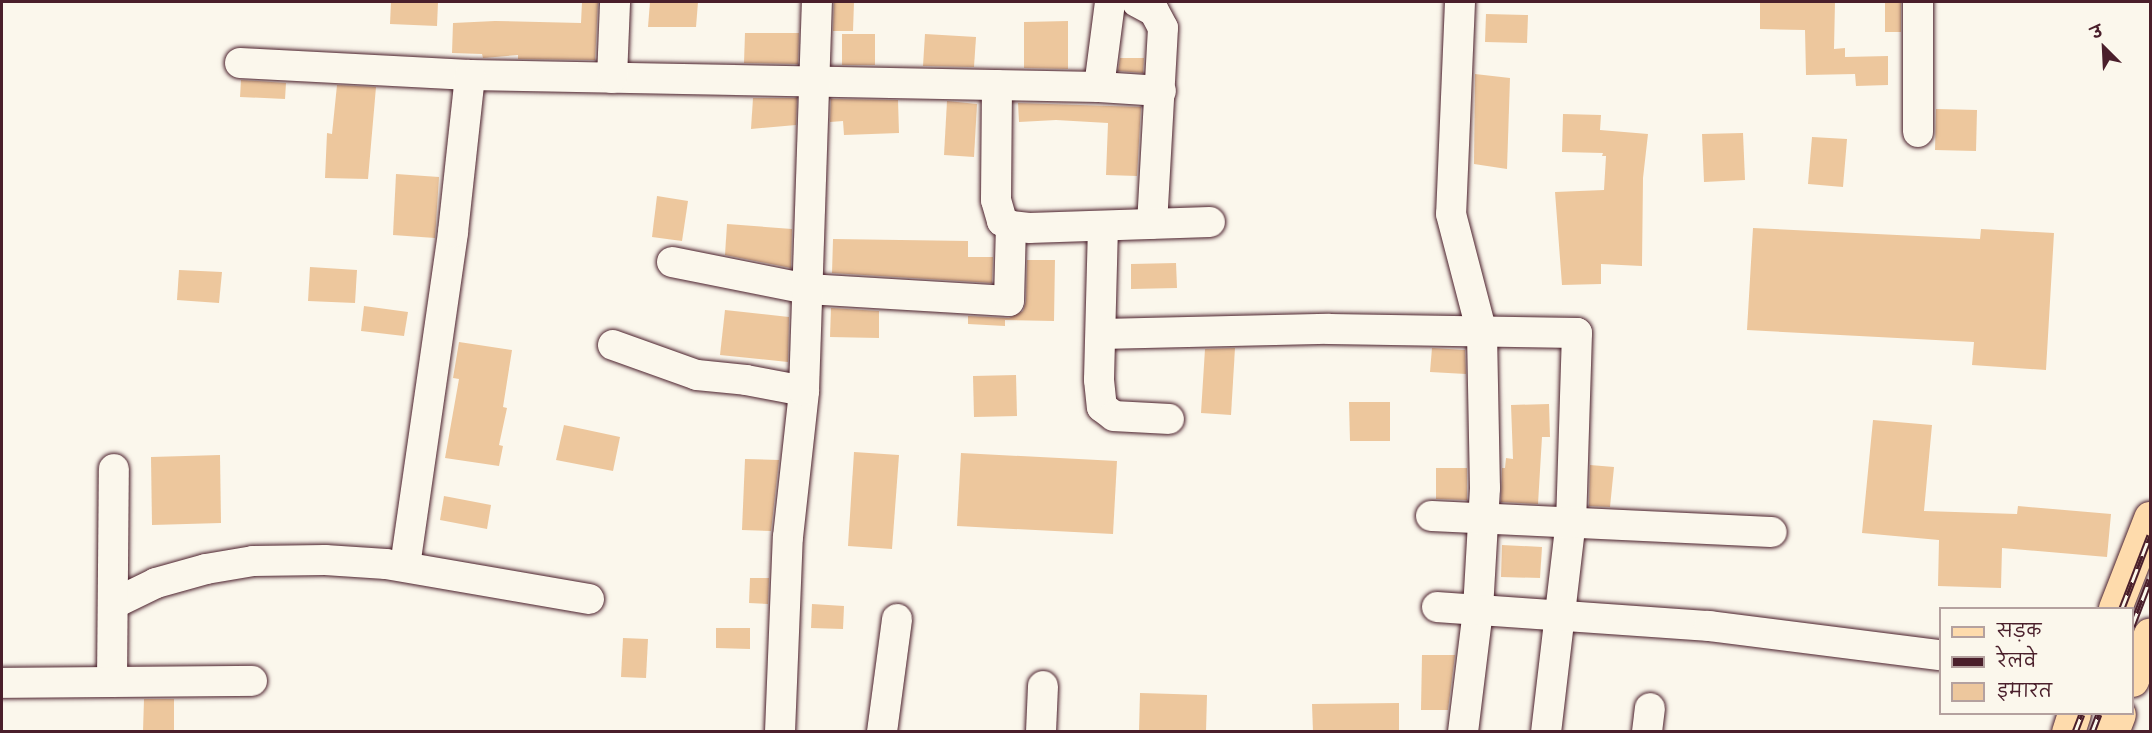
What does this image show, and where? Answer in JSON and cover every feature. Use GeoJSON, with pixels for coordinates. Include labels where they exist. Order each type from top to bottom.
{"type":"FeatureCollection","features":[{"type":"Feature","properties":{"kind":"main road"},"geometry":{"type":"LineString","coordinates":[[2116,607],[2151,518]]}},
{"type":"Feature","properties":{"kind":"main road"},"geometry":{"type":"LineString","coordinates":[[2134,677],[2151,634]]}},
{"type":"Feature","properties":{"kind":"main road"},"geometry":{"type":"LineString","coordinates":[[2068,732],[2074,715]]}},
{"type":"Feature","properties":{"kind":"main road"},"geometry":{"type":"LineString","coordinates":[[2112,732],[2119,715]]}},
{"type":"Feature","properties":{"kind":"street"},"geometry":{"type":"LineString","coordinates":[[612,78],[615,2]]}},
{"type":"Feature","properties":{"kind":"street"},"geometry":{"type":"LineString","coordinates":[[780,732],[788,537],[804,392],[817,2]]}},
{"type":"Feature","properties":{"kind":"street"},"geometry":{"type":"LineString","coordinates":[[1099,87],[1110,2]]}},
{"type":"Feature","properties":{"kind":"street"},"geometry":{"type":"LineString","coordinates":[[1137,2],[1154,11],[1163,28],[1152,224]]}},
{"type":"Feature","properties":{"kind":"street"},"geometry":{"type":"LineString","coordinates":[[1460,2],[1451,214],[1482,333],[1484,517],[1478,610],[1463,732]]}},
{"type":"Feature","properties":{"kind":"street"},"geometry":{"type":"LineString","coordinates":[[1918,2],[1918,132]]}},
{"type":"Feature","properties":{"kind":"street"},"geometry":{"type":"LineString","coordinates":[[240,63],[470,75],[1099,87],[1161,92]]}},
{"type":"Feature","properties":{"kind":"street"},"geometry":{"type":"LineString","coordinates":[[405,566],[453,232],[470,75]]}},
{"type":"Feature","properties":{"kind":"street"},"geometry":{"type":"LineString","coordinates":[[997,85],[996,200],[1002,220],[1011,226],[1029,228],[1210,222]]}},
{"type":"Feature","properties":{"kind":"street"},"geometry":{"type":"LineString","coordinates":[[672,262],[807,289],[1010,301],[1011,226]]}},
{"type":"Feature","properties":{"kind":"street"},"geometry":{"type":"LineString","coordinates":[[1103,226],[1099,380],[1102,407],[1114,416],[1169,419]]}},
{"type":"Feature","properties":{"kind":"street"},"geometry":{"type":"LineString","coordinates":[[1101,334],[1329,329],[1577,333],[1571,520],[1546,732]]}},
{"type":"Feature","properties":{"kind":"street"},"geometry":{"type":"LineString","coordinates":[[613,345],[697,375],[746,380],[804,392]]}},
{"type":"Feature","properties":{"kind":"street"},"geometry":{"type":"LineString","coordinates":[[112,682],[114,469]]}},
{"type":"Feature","properties":{"kind":"street"},"geometry":{"type":"LineString","coordinates":[[1431,516],[1571,520],[1772,532]]}},
{"type":"Feature","properties":{"kind":"street"},"geometry":{"type":"LineString","coordinates":[[113,604],[156,583],[206,569],[253,561],[325,560],[405,566],[589,599]]}},
{"type":"Feature","properties":{"kind":"street"},"geometry":{"type":"LineString","coordinates":[[1437,607],[1709,626],[1939,655]]}},
{"type":"Feature","properties":{"kind":"street"},"geometry":{"type":"LineString","coordinates":[[882,732],[897,619]]}},
{"type":"Feature","properties":{"kind":"street"},"geometry":{"type":"LineString","coordinates":[[2,683],[252,681]]}},
{"type":"Feature","properties":{"kind":"street"},"geometry":{"type":"LineString","coordinates":[[1041,732],[1043,686]]}},
{"type":"Feature","properties":{"kind":"building"},"geometry":{"type":"Polygon","coordinates":[[[391,2],[438,2],[437,26],[390,24],[391,2]]]}},
{"type":"Feature","properties":{"kind":"building"},"geometry":{"type":"Polygon","coordinates":[[[582,2],[598,2],[595,60],[518,59],[518,55],[483,58],[482,54],[452,53],[453,23],[495,21],[581,23],[582,2]]]}},
{"type":"Feature","properties":{"kind":"building"},"geometry":{"type":"Polygon","coordinates":[[[650,2],[698,2],[696,27],[648,27],[650,2]]]}},
{"type":"Feature","properties":{"kind":"building"},"geometry":{"type":"Polygon","coordinates":[[[834,2],[854,2],[853,31],[833,31],[834,2]]]}},
{"type":"Feature","properties":{"kind":"building"},"geometry":{"type":"Polygon","coordinates":[[[1760,2],[1835,2],[1834,49],[1845,48],[1845,57],[1888,56],[1888,85],[1856,86],[1855,74],[1806,75],[1805,30],[1760,29],[1760,2]]]}},
{"type":"Feature","properties":{"kind":"building"},"geometry":{"type":"Polygon","coordinates":[[[1885,2],[1901,2],[1901,32],[1885,32],[1885,2]]]}},
{"type":"Feature","properties":{"kind":"building"},"geometry":{"type":"Polygon","coordinates":[[[1486,14],[1528,15],[1527,43],[1485,42],[1486,14]]]}},
{"type":"Feature","properties":{"kind":"building"},"geometry":{"type":"Polygon","coordinates":[[[1068,21],[1068,69],[1024,68],[1024,22],[1068,21]]]}},
{"type":"Feature","properties":{"kind":"building"},"geometry":{"type":"Polygon","coordinates":[[[745,33],[799,33],[798,64],[744,63],[745,33]]]}},
{"type":"Feature","properties":{"kind":"building"},"geometry":{"type":"Polygon","coordinates":[[[842,34],[875,34],[875,65],[842,65],[842,34]]]}},
{"type":"Feature","properties":{"kind":"building"},"geometry":{"type":"Polygon","coordinates":[[[925,34],[976,37],[974,67],[923,66],[925,34]]]}},
{"type":"Feature","properties":{"kind":"building"},"geometry":{"type":"Polygon","coordinates":[[[1120,58],[1144,58],[1143,73],[1118,71],[1120,58]]]}},
{"type":"Feature","properties":{"kind":"building"},"geometry":{"type":"Polygon","coordinates":[[[1475,74],[1510,78],[1507,169],[1474,164],[1475,74]]]}},
{"type":"Feature","properties":{"kind":"building"},"geometry":{"type":"Polygon","coordinates":[[[241,80],[286,83],[285,99],[240,97],[241,80]]]}},
{"type":"Feature","properties":{"kind":"building"},"geometry":{"type":"Polygon","coordinates":[[[337,85],[376,87],[368,179],[325,178],[327,133],[332,134],[337,85]]]}},
{"type":"Feature","properties":{"kind":"building"},"geometry":{"type":"Polygon","coordinates":[[[753,98],[797,98],[796,125],[751,129],[753,98]]]}},
{"type":"Feature","properties":{"kind":"building"},"geometry":{"type":"Polygon","coordinates":[[[831,99],[898,100],[899,133],[844,135],[843,121],[830,122],[831,99]]]}},
{"type":"Feature","properties":{"kind":"building"},"geometry":{"type":"Polygon","coordinates":[[[947,101],[977,104],[974,157],[944,155],[947,101]]]}},
{"type":"Feature","properties":{"kind":"building"},"geometry":{"type":"Polygon","coordinates":[[[1018,103],[1141,107],[1137,176],[1106,175],[1108,123],[1056,120],[1019,122],[1018,103]]]}},
{"type":"Feature","properties":{"kind":"building"},"geometry":{"type":"Polygon","coordinates":[[[1936,109],[1977,110],[1976,151],[1935,150],[1936,109]]]}},
{"type":"Feature","properties":{"kind":"building"},"geometry":{"type":"Polygon","coordinates":[[[1563,114],[1601,115],[1600,130],[1648,134],[1643,178],[1642,266],[1601,264],[1601,284],[1562,285],[1555,192],[1604,190],[1606,156],[1602,156],[1603,153],[1562,152],[1563,114]]]}},
{"type":"Feature","properties":{"kind":"building"},"geometry":{"type":"Polygon","coordinates":[[[1743,133],[1745,180],[1704,182],[1702,134],[1743,133]]]}},
{"type":"Feature","properties":{"kind":"building"},"geometry":{"type":"Polygon","coordinates":[[[1812,137],[1847,139],[1843,187],[1808,184],[1812,137]]]}},
{"type":"Feature","properties":{"kind":"building"},"geometry":{"type":"Polygon","coordinates":[[[396,174],[439,177],[435,238],[393,235],[396,174]]]}},
{"type":"Feature","properties":{"kind":"building"},"geometry":{"type":"Polygon","coordinates":[[[657,196],[688,201],[682,241],[652,237],[657,196]]]}},
{"type":"Feature","properties":{"kind":"building"},"geometry":{"type":"Polygon","coordinates":[[[727,224],[792,229],[791,268],[725,255],[727,224]]]}},
{"type":"Feature","properties":{"kind":"building"},"geometry":{"type":"Polygon","coordinates":[[[1753,228],[1980,239],[1981,229],[2054,233],[2046,370],[1972,365],[1974,342],[1747,330],[1753,228]]]}},
{"type":"Feature","properties":{"kind":"building"},"geometry":{"type":"Polygon","coordinates":[[[833,239],[968,241],[968,257],[993,257],[992,283],[832,273],[833,239]]]}},
{"type":"Feature","properties":{"kind":"building"},"geometry":{"type":"Polygon","coordinates":[[[1027,260],[1055,260],[1054,321],[1005,320],[1005,326],[968,324],[968,316],[1009,318],[1023,311],[1026,301],[1027,260]]]}},
{"type":"Feature","properties":{"kind":"building"},"geometry":{"type":"Polygon","coordinates":[[[1176,263],[1177,288],[1131,289],[1131,264],[1176,263]]]}},
{"type":"Feature","properties":{"kind":"building"},"geometry":{"type":"Polygon","coordinates":[[[310,267],[357,270],[355,303],[308,301],[310,267]]]}},
{"type":"Feature","properties":{"kind":"building"},"geometry":{"type":"Polygon","coordinates":[[[179,270],[222,272],[219,303],[177,300],[179,270]]]}},
{"type":"Feature","properties":{"kind":"building"},"geometry":{"type":"Polygon","coordinates":[[[364,306],[408,312],[404,336],[361,331],[364,306]]]}},
{"type":"Feature","properties":{"kind":"building"},"geometry":{"type":"Polygon","coordinates":[[[831,308],[879,311],[879,338],[830,337],[831,308]]]}},
{"type":"Feature","properties":{"kind":"building"},"geometry":{"type":"Polygon","coordinates":[[[725,310],[789,317],[788,362],[720,355],[725,310]]]}},
{"type":"Feature","properties":{"kind":"building"},"geometry":{"type":"Polygon","coordinates":[[[459,342],[512,350],[503,407],[507,408],[499,445],[503,446],[499,466],[445,458],[459,379],[453,378],[459,342]]]}},
{"type":"Feature","properties":{"kind":"building"},"geometry":{"type":"Polygon","coordinates":[[[1235,348],[1231,415],[1201,413],[1205,349],[1235,348]]]}},
{"type":"Feature","properties":{"kind":"building"},"geometry":{"type":"Polygon","coordinates":[[[1432,348],[1465,350],[1466,374],[1430,372],[1432,348]]]}},
{"type":"Feature","properties":{"kind":"building"},"geometry":{"type":"Polygon","coordinates":[[[1016,375],[1017,416],[974,417],[973,376],[1016,375]]]}},
{"type":"Feature","properties":{"kind":"building"},"geometry":{"type":"Polygon","coordinates":[[[1349,402],[1390,402],[1390,441],[1350,441],[1349,402]]]}},
{"type":"Feature","properties":{"kind":"building"},"geometry":{"type":"Polygon","coordinates":[[[1549,404],[1550,437],[1542,437],[1538,504],[1501,502],[1502,468],[1505,468],[1506,458],[1513,459],[1511,405],[1549,404]]]}},
{"type":"Feature","properties":{"kind":"building"},"geometry":{"type":"Polygon","coordinates":[[[1873,420],[1932,425],[1924,511],[2017,514],[2018,506],[2111,514],[2107,557],[2002,548],[2001,588],[1938,586],[1939,540],[1862,533],[1873,420]]]}},
{"type":"Feature","properties":{"kind":"building"},"geometry":{"type":"Polygon","coordinates":[[[564,425],[620,437],[613,471],[556,460],[564,425]]]}},
{"type":"Feature","properties":{"kind":"building"},"geometry":{"type":"Polygon","coordinates":[[[854,452],[899,455],[892,549],[848,546],[854,452]]]}},
{"type":"Feature","properties":{"kind":"building"},"geometry":{"type":"Polygon","coordinates":[[[961,453],[1117,461],[1113,534],[957,526],[961,453]]]}},
{"type":"Feature","properties":{"kind":"building"},"geometry":{"type":"Polygon","coordinates":[[[220,455],[221,523],[152,525],[151,457],[220,455]]]}},
{"type":"Feature","properties":{"kind":"building"},"geometry":{"type":"Polygon","coordinates":[[[745,459],[779,460],[771,531],[742,530],[745,459]]]}},
{"type":"Feature","properties":{"kind":"building"},"geometry":{"type":"Polygon","coordinates":[[[1590,465],[1614,467],[1610,507],[1589,506],[1590,465]]]}},
{"type":"Feature","properties":{"kind":"building"},"geometry":{"type":"Polygon","coordinates":[[[1436,468],[1467,468],[1467,500],[1436,499],[1436,468]]]}},
{"type":"Feature","properties":{"kind":"building"},"geometry":{"type":"Polygon","coordinates":[[[444,496],[491,505],[487,529],[440,520],[444,496]]]}},
{"type":"Feature","properties":{"kind":"building"},"geometry":{"type":"Polygon","coordinates":[[[1502,545],[1542,547],[1540,578],[1501,577],[1502,545]]]}},
{"type":"Feature","properties":{"kind":"building"},"geometry":{"type":"Polygon","coordinates":[[[750,578],[769,578],[768,604],[749,603],[750,578]]]}},
{"type":"Feature","properties":{"kind":"building"},"geometry":{"type":"Polygon","coordinates":[[[812,604],[844,606],[843,629],[811,628],[812,604]]]}},
{"type":"Feature","properties":{"kind":"building"},"geometry":{"type":"Polygon","coordinates":[[[716,628],[750,628],[750,649],[716,648],[716,628]]]}},
{"type":"Feature","properties":{"kind":"building"},"geometry":{"type":"Polygon","coordinates":[[[623,638],[648,639],[646,678],[621,677],[623,638]]]}},
{"type":"Feature","properties":{"kind":"building"},"geometry":{"type":"Polygon","coordinates":[[[1422,655],[1455,655],[1448,710],[1421,710],[1422,655]]]}},
{"type":"Feature","properties":{"kind":"building"},"geometry":{"type":"Polygon","coordinates":[[[1140,693],[1207,695],[1206,732],[1139,732],[1140,693]]]}},
{"type":"Feature","properties":{"kind":"building"},"geometry":{"type":"Polygon","coordinates":[[[144,699],[174,699],[174,732],[143,732],[144,699]]]}},
{"type":"Feature","properties":{"kind":"building"},"geometry":{"type":"Polygon","coordinates":[[[1399,703],[1399,732],[1313,732],[1312,704],[1399,703]]]}},
{"type":"Feature","properties":{"kind":"railway"},"geometry":{"type":"LineString","coordinates":[[2122,607],[2150,535]]}},
{"type":"Feature","properties":{"kind":"railway"},"geometry":{"type":"LineString","coordinates":[[2134,621],[2150,579]]}},
{"type":"Feature","properties":{"kind":"railway"},"geometry":{"type":"LineString","coordinates":[[2075,732],[2082,715]]}},
{"type":"Feature","properties":{"kind":"railway"},"geometry":{"type":"LineString","coordinates":[[2092,732],[2099,715]]}}]}
